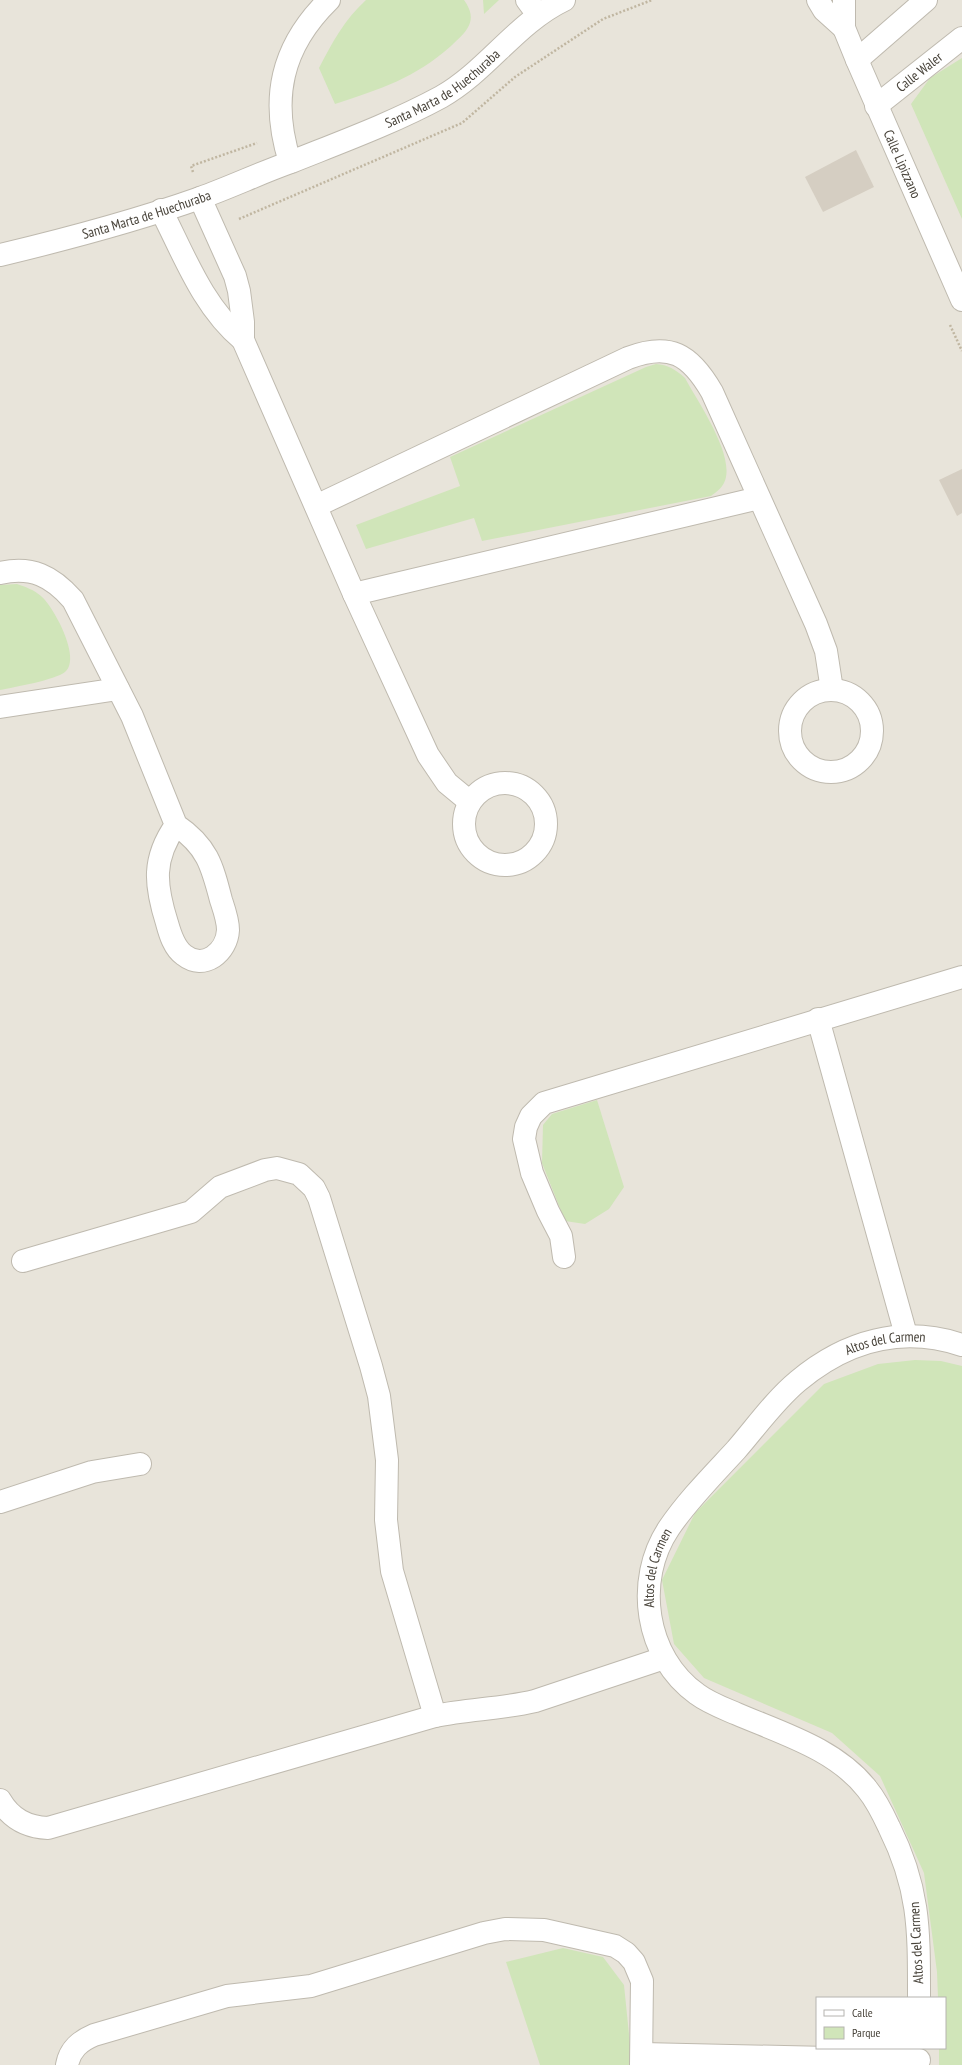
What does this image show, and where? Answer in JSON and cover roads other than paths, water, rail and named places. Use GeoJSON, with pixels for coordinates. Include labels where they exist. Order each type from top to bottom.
{"type":"FeatureCollection","features":[{"type":"Feature","properties":{"kind":"street"},"geometry":{"type":"LineString","coordinates":[[290,162],[282,134],[280,108],[282,86],[288,64],[296,44],[306,26],[329,0]]}},
{"type":"Feature","properties":{"kind":"street","name":"Santa Marta de Huechuraba"},"geometry":{"type":"LineString","coordinates":[[0,255],[62,240],[200,198],[366,132],[441,97],[472,75],[520,28],[533,7],[564,0]]}},
{"type":"Feature","properties":{"kind":"street","name":"Calle Lipizzano"},"geometry":{"type":"LineString","coordinates":[[818,0],[824,10],[844,28]]}},
{"type":"Feature","properties":{"kind":"street","name":"Calle Lipizzano"},"geometry":{"type":"LineString","coordinates":[[844,0],[844,28],[876,106],[955,266],[962,300]]}},
{"type":"Feature","properties":{"kind":"street"},"geometry":{"type":"LineString","coordinates":[[857,60],[926,0]]}},
{"type":"Feature","properties":{"kind":"street","name":"Calle Waler"},"geometry":{"type":"LineString","coordinates":[[876,106],[962,38]]}},
{"type":"Feature","properties":{"kind":"street"},"geometry":{"type":"LineString","coordinates":[[200,198],[235,276],[239,290],[243,340],[354,594],[428,755],[447,783],[470,802]]}},
{"type":"Feature","properties":{"kind":"street"},"geometry":{"type":"LineString","coordinates":[[161,210],[207,299],[219,318],[243,340]]}},
{"type":"Feature","properties":{"kind":"street"},"geometry":{"type":"LineString","coordinates":[[316,506],[628,358],[653,351],[677,354],[697,368],[712,392],[758,498],[816,624],[829,661],[832,690]]}},
{"type":"Feature","properties":{"kind":"street"},"geometry":{"type":"LineString","coordinates":[[354,594],[758,498]]}},
{"type":"Feature","properties":{"kind":"street"},"geometry":{"type":"LineString","coordinates":[[0,574],[22,570],[35,572],[47,577],[62,587],[73,600],[135,723],[176,824],[190,834],[202,847],[209,859],[228,929],[223,948],[216,956],[207,960],[197,961],[189,959],[177,948],[161,904],[157,876],[159,862],[162,849],[176,824]]}},
{"type":"Feature","properties":{"kind":"street"},"geometry":{"type":"LineString","coordinates":[[0,707],[118,689]]}},
{"type":"Feature","properties":{"kind":"street"},"geometry":{"type":"LineString","coordinates":[[564,1257],[561,1236],[540,1193],[526,1152],[524,1139],[526,1127],[537,1109],[552,1099],[962,977]]}},
{"type":"Feature","properties":{"kind":"street"},"geometry":{"type":"LineString","coordinates":[[818,1019],[906,1335]]}},
{"type":"Feature","properties":{"kind":"street"},"geometry":{"type":"LineString","coordinates":[[23,1261],[191,1212],[220,1187],[265,1170],[277,1168],[288,1169],[308,1180],[319,1198],[379,1396],[387,1460],[386,1520],[392,1571],[435,1716]]}},
{"type":"Feature","properties":{"kind":"street","name":"Altos del Carmen"},"geometry":{"type":"LineString","coordinates":[[919,1997],[917,1914],[912,1884],[902,1852],[885,1818],[867,1789],[848,1769],[831,1757],[806,1744],[711,1703],[696,1693],[683,1681],[664,1658],[652,1627],[648,1599],[649,1579],[656,1553],[668,1529],[792,1386],[815,1367],[839,1354],[866,1343],[906,1335],[940,1338],[962,1345]]}},
{"type":"Feature","properties":{"kind":"street"},"geometry":{"type":"LineString","coordinates":[[0,1502],[92,1472],[140,1464]]}},
{"type":"Feature","properties":{"kind":"street"},"geometry":{"type":"LineString","coordinates":[[0,1800],[14,1818],[24,1824],[36,1828],[48,1828],[435,1716],[460,1711],[535,1701],[664,1658]]}},
{"type":"Feature","properties":{"kind":"street"},"geometry":{"type":"LineString","coordinates":[[67,2065],[70,2054],[77,2046],[94,2035],[227,1996],[311,1986],[484,1933],[526,1929],[562,1933],[615,1946],[626,1953],[634,1962],[642,1981],[642,2060],[919,2058]]}}]}
